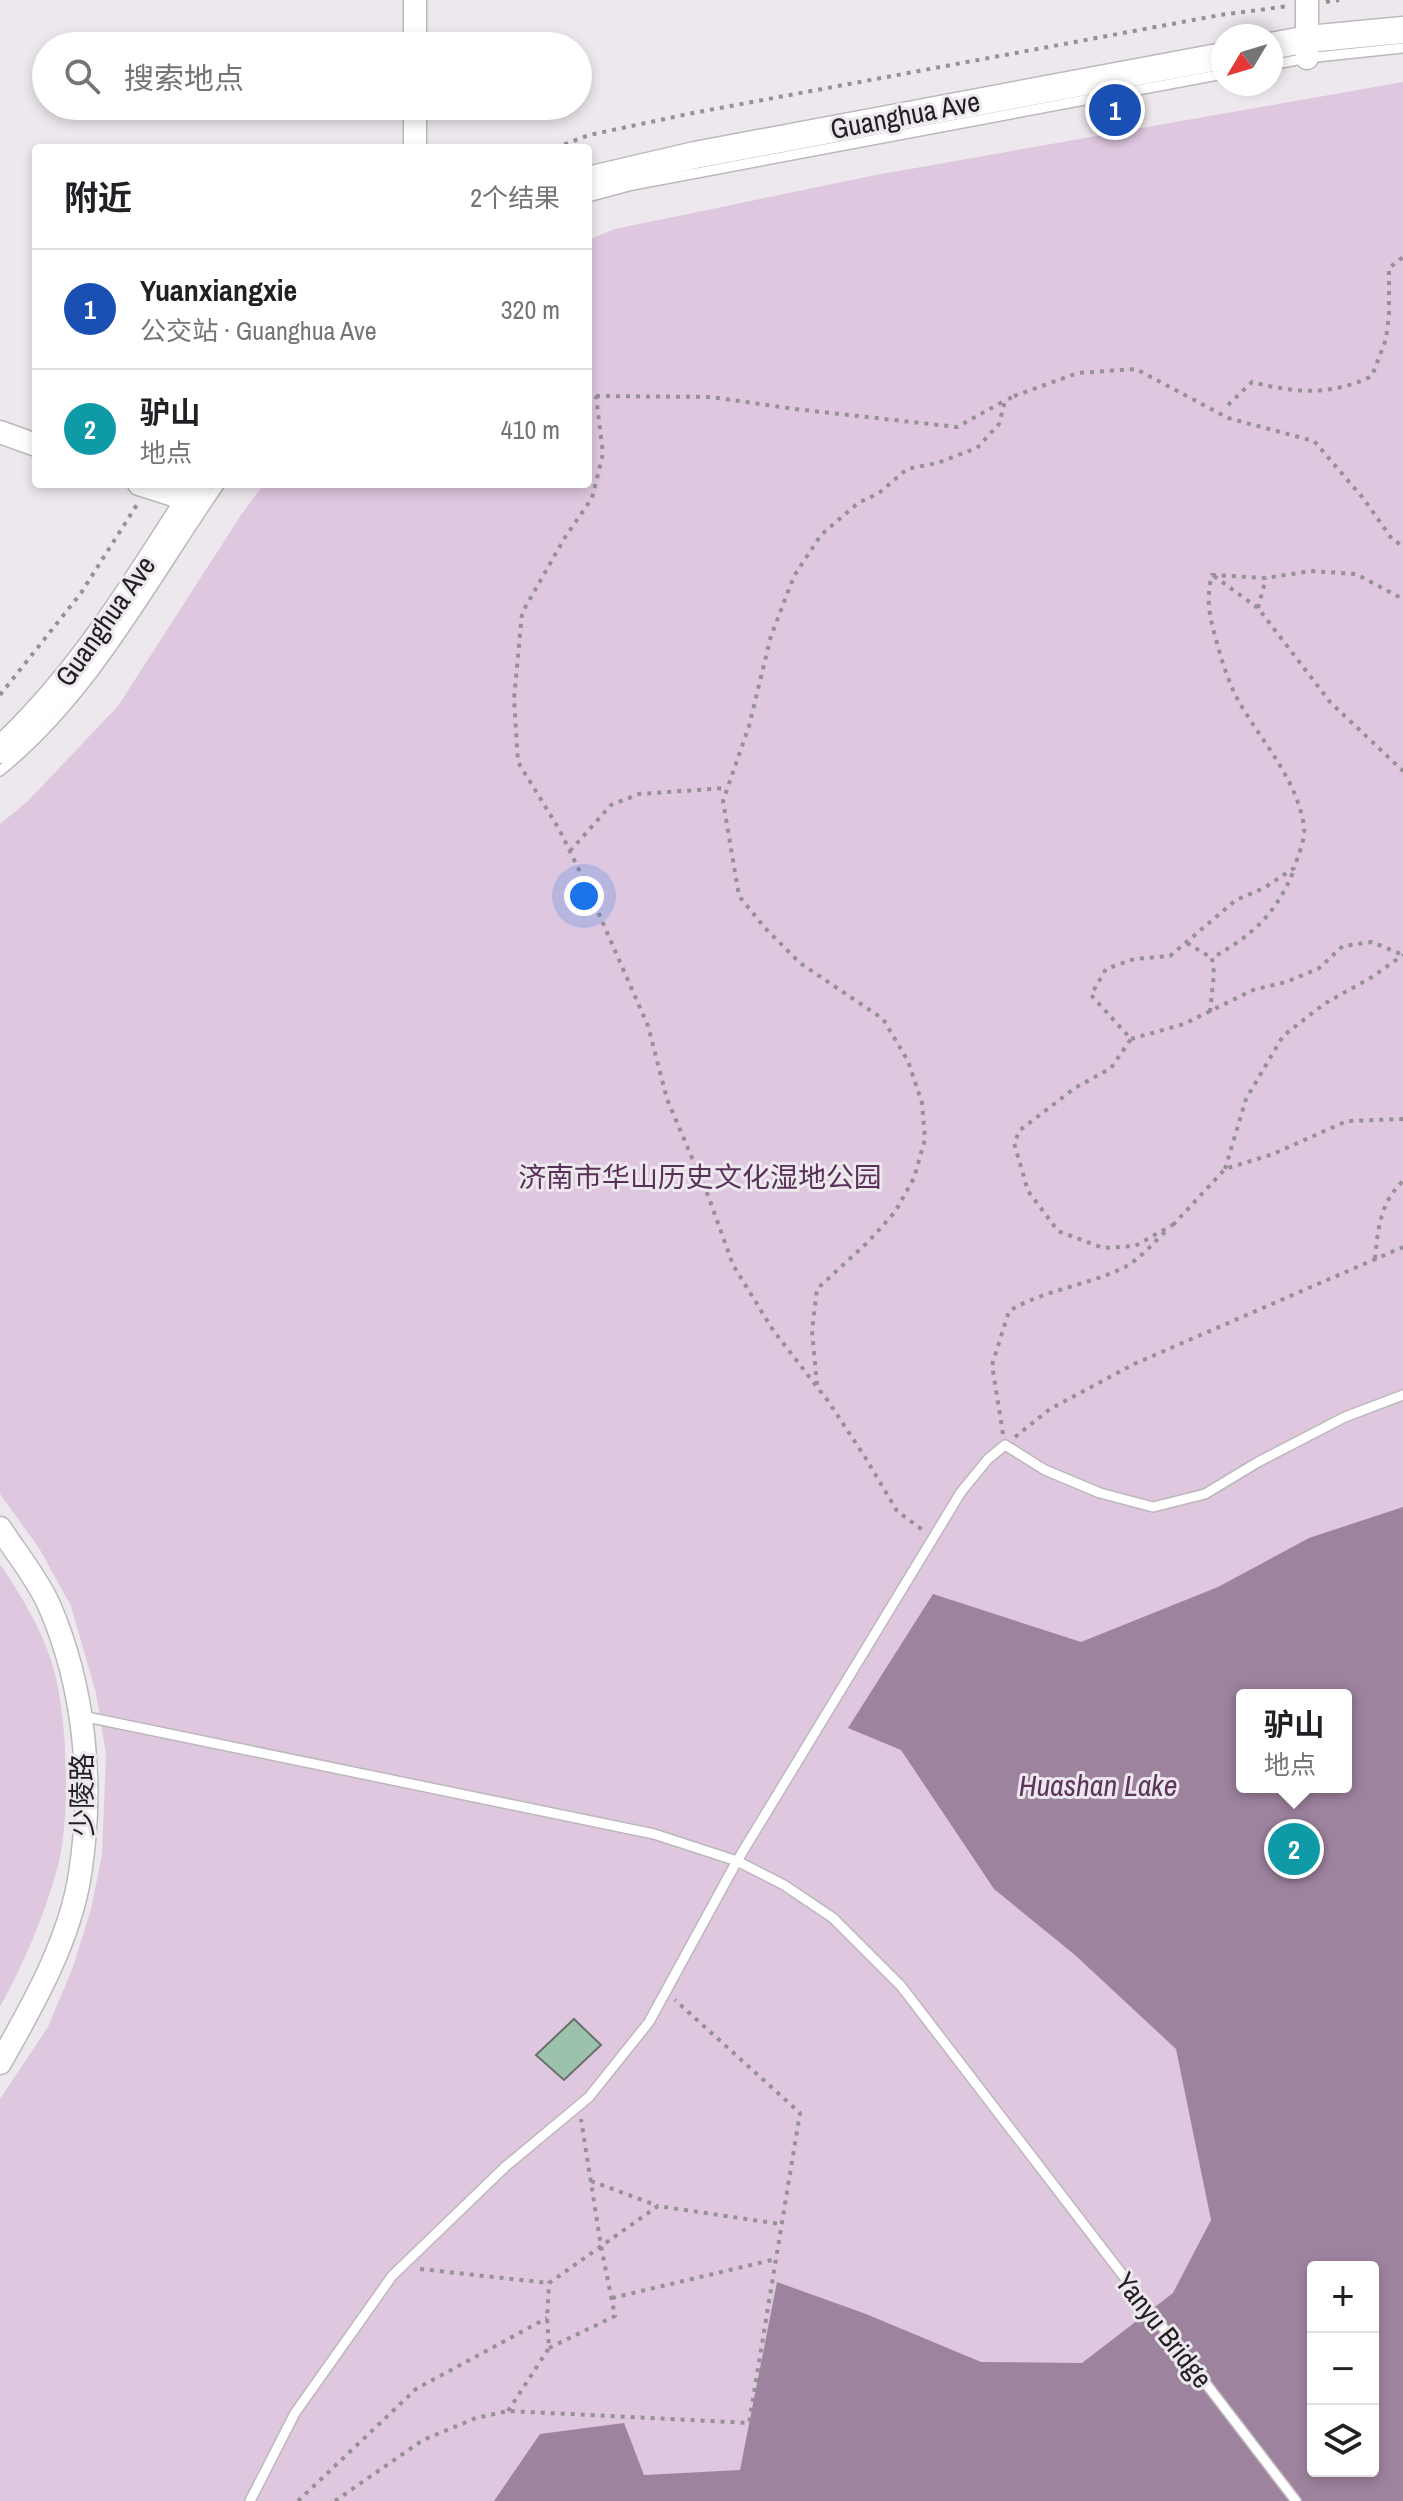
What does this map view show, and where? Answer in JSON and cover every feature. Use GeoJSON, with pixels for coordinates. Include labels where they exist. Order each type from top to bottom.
{"type":"FeatureCollection","features":[{"type":"Feature","properties":{"kind":"main road"},"geometry":{"type":"LineString","coordinates":[[1283,47],[1307,48],[1403,30]]}},
{"type":"Feature","properties":{"kind":"main road","name":"Guanghua Ave"},"geometry":{"type":"LineString","coordinates":[[592,179],[695,155],[1211,58]]}},
{"type":"Feature","properties":{"kind":"main road","name":"Guanghua Ave"},"geometry":{"type":"LineString","coordinates":[[0,750],[57,691],[81,660],[194,492]]}},
{"type":"Feature","properties":{"kind":"street"},"geometry":{"type":"LineString","coordinates":[[415,0],[415,32]]}},
{"type":"Feature","properties":{"kind":"street"},"geometry":{"type":"LineString","coordinates":[[1307,2],[1307,48]]}},
{"type":"Feature","properties":{"kind":"street"},"geometry":{"type":"LineString","coordinates":[[415,120],[415,144]]}},
{"type":"Feature","properties":{"kind":"street"},"geometry":{"type":"LineString","coordinates":[[0,432],[32,444]]}},
{"type":"Feature","properties":{"kind":"street"},"geometry":{"type":"LineString","coordinates":[[160,488],[194,492]]}},
{"type":"Feature","properties":{"kind":"street","name":"少陵路"},"geometry":{"type":"LineString","coordinates":[[0,1528],[47,1602],[72,1669],[79,1715],[85,1800],[80,1875],[64,1931],[41,1986],[0,2063]]}},
{"type":"Feature","properties":{"kind":"lane"},"geometry":{"type":"LineString","coordinates":[[1283,59],[1307,48],[1403,48]]}},
{"type":"Feature","properties":{"kind":"lane"},"geometry":{"type":"LineString","coordinates":[[592,196],[633,185],[1211,76]]}},
{"type":"Feature","properties":{"kind":"lane"},"geometry":{"type":"LineString","coordinates":[[0,771],[52,721],[123,632],[217,488]]}},
{"type":"Feature","properties":{"kind":"lane"},"geometry":{"type":"LineString","coordinates":[[250,2501],[295,2413],[392,2276],[505,2167],[589,2097],[649,2022],[737,1861],[961,1492],[988,1459],[1005,1445],[1045,1470],[1086,1487],[1153,1507],[1205,1494],[1258,1462],[1345,1417],[1403,1395]]}},
{"type":"Feature","properties":{"kind":"lane","name":"Yanyu Bridge"},"geometry":{"type":"LineString","coordinates":[[79,1715],[561,1812],[654,1834],[737,1861],[784,1885],[833,1918],[901,1986],[1296,2501]]}},
{"type":"Feature","properties":{"kind":"path"},"geometry":{"type":"LineString","coordinates":[[565,144],[589,135],[693,113],[1220,15],[1339,0]]}},
{"type":"Feature","properties":{"kind":"path"},"geometry":{"type":"LineString","coordinates":[[1228,405],[1252,382],[1289,391],[1350,387],[1372,376],[1386,339],[1389,268],[1403,257]]}},
{"type":"Feature","properties":{"kind":"path"},"geometry":{"type":"LineString","coordinates":[[592,392],[596,396],[711,397],[957,427],[1005,401],[1078,373],[1136,369],[1228,418],[1314,441],[1363,498],[1392,539],[1403,546]]}},
{"type":"Feature","properties":{"kind":"path"},"geometry":{"type":"LineString","coordinates":[[596,396],[603,454],[592,498],[564,539],[522,613],[514,699],[518,762],[570,851],[648,1026],[667,1099],[709,1198],[733,1265],[773,1330],[865,1457],[897,1511],[934,1538]]}},
{"type":"Feature","properties":{"kind":"path"},"geometry":{"type":"LineString","coordinates":[[817,1388],[812,1331],[817,1289],[895,1212],[914,1178],[925,1139],[922,1103],[908,1061],[883,1019],[800,963],[739,896],[723,801],[749,726],[771,636],[794,576],[821,535],[858,503],[879,493],[907,469],[937,463],[977,448],[999,424],[1005,401]]}},
{"type":"Feature","properties":{"kind":"path"},"geometry":{"type":"LineString","coordinates":[[0,695],[81,593],[142,488]]}},
{"type":"Feature","properties":{"kind":"path"},"geometry":{"type":"LineString","coordinates":[[1212,575],[1266,578],[1311,571],[1356,574],[1403,599]]}},
{"type":"Feature","properties":{"kind":"path"},"geometry":{"type":"LineString","coordinates":[[1212,575],[1258,608],[1330,702],[1403,771]]}},
{"type":"Feature","properties":{"kind":"path"},"geometry":{"type":"LineString","coordinates":[[1212,575],[1207,591],[1209,614],[1225,674],[1239,702],[1277,757],[1305,829],[1285,892],[1257,929],[1212,958]]}},
{"type":"Feature","properties":{"kind":"path"},"geometry":{"type":"LineString","coordinates":[[1258,608],[1266,578]]}},
{"type":"Feature","properties":{"kind":"path"},"geometry":{"type":"LineString","coordinates":[[570,851],[611,805],[639,794],[726,788]]}},
{"type":"Feature","properties":{"kind":"path"},"geometry":{"type":"LineString","coordinates":[[1131,1039],[1091,995],[1106,969],[1134,959],[1170,956],[1236,900],[1264,888],[1294,868]]}},
{"type":"Feature","properties":{"kind":"path"},"geometry":{"type":"LineString","coordinates":[[1174,1224],[1135,1246],[1103,1248],[1058,1231],[1028,1191],[1014,1143],[1020,1130],[1075,1088],[1111,1068],[1131,1039],[1184,1024],[1253,990],[1286,982],[1318,969],[1343,946],[1372,942],[1403,955],[1324,1004],[1283,1036],[1246,1099],[1225,1169],[1174,1224],[1128,1265],[1092,1281],[1033,1297],[1009,1311],[992,1365],[1005,1445],[1050,1409],[1134,1364],[1403,1247]]}},
{"type":"Feature","properties":{"kind":"path"},"geometry":{"type":"LineString","coordinates":[[1186,943],[1212,958]]}},
{"type":"Feature","properties":{"kind":"path"},"geometry":{"type":"LineString","coordinates":[[1210,1012],[1214,973],[1212,958]]}},
{"type":"Feature","properties":{"kind":"path"},"geometry":{"type":"LineString","coordinates":[[1225,1169],[1273,1154],[1347,1121],[1403,1119]]}},
{"type":"Feature","properties":{"kind":"path"},"geometry":{"type":"LineString","coordinates":[[1375,1259],[1380,1215],[1391,1192],[1403,1181]]}},
{"type":"Feature","properties":{"kind":"path"},"geometry":{"type":"LineString","coordinates":[[335,2501],[423,2440],[476,2418],[508,2411],[749,2423],[800,2113],[666,1992]]}},
{"type":"Feature","properties":{"kind":"path"},"geometry":{"type":"LineString","coordinates":[[508,2411],[549,2348],[615,2316],[579,2105]]}},
{"type":"Feature","properties":{"kind":"path"},"geometry":{"type":"LineString","coordinates":[[591,2181],[658,2206],[781,2224]]}},
{"type":"Feature","properties":{"kind":"path"},"geometry":{"type":"LineString","coordinates":[[401,2266],[549,2283],[658,2206]]}},
{"type":"Feature","properties":{"kind":"path"},"geometry":{"type":"LineString","coordinates":[[612,2298],[776,2259]]}},
{"type":"Feature","properties":{"kind":"path"},"geometry":{"type":"LineString","coordinates":[[549,2283],[549,2348]]}},
{"type":"Feature","properties":{"kind":"path"},"geometry":{"type":"LineString","coordinates":[[298,2501],[416,2389],[547,2318]]}},
{"type":"Feature","properties":{"kind":"green space","name":"济南市华山历史文化湿地公园"},"geometry":{"type":"Polygon","coordinates":[[[1403,82],[1403,2501],[0,2501],[0,2099],[48,2027],[73,1967],[91,1909],[102,1855],[106,1754],[96,1693],[71,1606],[39,1548],[0,1494],[0,824],[28,801],[118,706],[261,488],[592,488],[592,238],[615,229],[876,175],[1403,82]]]}},
{"type":"Feature","properties":{"kind":"green space"},"geometry":{"type":"Polygon","coordinates":[[[0,1564],[35,1623],[51,1660],[61,1706],[66,1791],[62,1844],[53,1884],[33,1938],[0,2007],[0,1564]]]}},
{"type":"Feature","properties":{"kind":"water","name":"Huashan Lake"},"geometry":{"type":"Polygon","coordinates":[[[1403,1507],[1403,2501],[494,2501],[540,2434],[624,2423],[644,2475],[740,2470],[777,2282],[866,2314],[981,2362],[1082,2363],[1173,2293],[1211,2220],[1176,2049],[1075,1955],[994,1889],[901,1750],[848,1728],[933,1594],[1081,1642],[1218,1587],[1309,1538],[1403,1507]]]}},
{"type":"Feature","properties":{"kind":"building"},"geometry":{"type":"Polygon","coordinates":[[[574,2019],[601,2045],[564,2080],[536,2055],[574,2019]]]}},
{"type":"Feature","properties":{"kind":"place","name":"Yuanxiangxie"},"geometry":{"type":"Point","coordinates":[1115,110]}},
{"type":"Feature","properties":{"kind":"place","name":"驴山"},"geometry":{"type":"Point","coordinates":[1294,1849]}}]}
